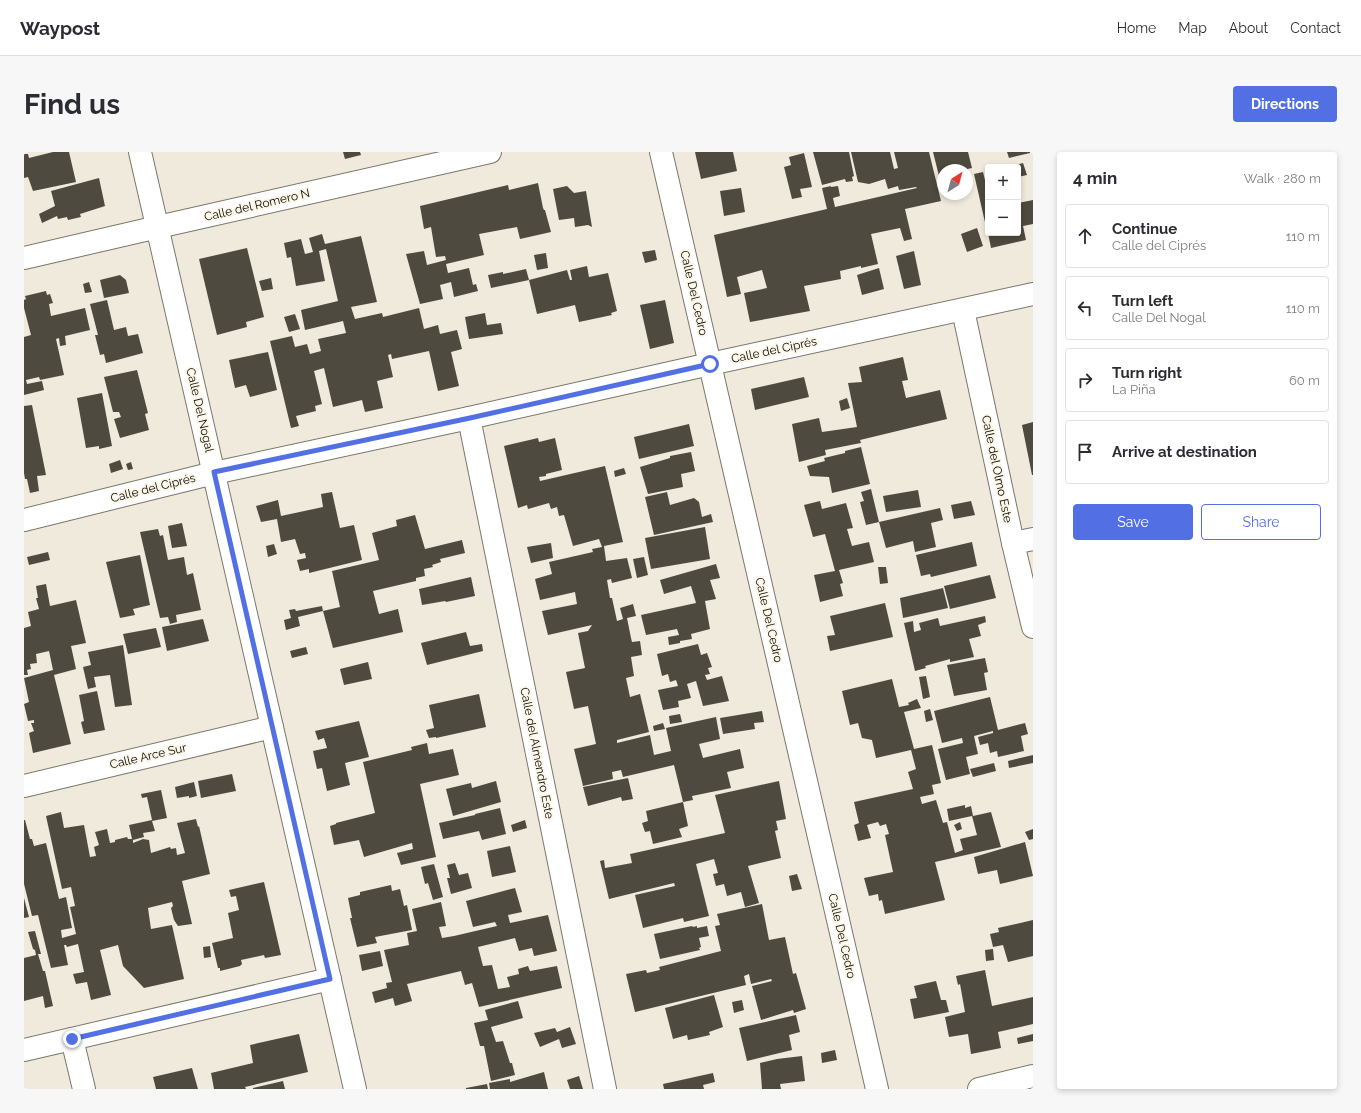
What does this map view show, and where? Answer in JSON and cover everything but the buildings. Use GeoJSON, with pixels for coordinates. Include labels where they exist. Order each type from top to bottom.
{"type":"FeatureCollection","features":[{"type":"Feature","properties":{"kind":"street","name":"Calle Del Nogal"},"geometry":{"type":"LineString","coordinates":[[140,152],[355,1089]]}},
{"type":"Feature","properties":{"kind":"street","name":"Calle del Romero N"},"geometry":{"type":"LineString","coordinates":[[24,258],[158,227],[410,161],[490,152]]}},
{"type":"Feature","properties":{"kind":"street","name":"Calle Del Cedro"},"geometry":{"type":"LineString","coordinates":[[661,152],[877,1089]]}},
{"type":"Feature","properties":{"kind":"street","name":"Calle del Ciprés"},"geometry":{"type":"LineString","coordinates":[[24,520],[214,472],[470,418],[1033,294]]}},
{"type":"Feature","properties":{"kind":"street","name":"Calle del Olmo Este"},"geometry":{"type":"LineString","coordinates":[[963,310],[1023,541],[1033,627]]}},
{"type":"Feature","properties":{"kind":"street","name":"Calle del Almendro Este"},"geometry":{"type":"LineString","coordinates":[[470,418],[605,1089]]}},
{"type":"Feature","properties":{"kind":"street","name":"Calle Arce Sur"},"geometry":{"type":"LineString","coordinates":[[24,786],[272,727]]}},
{"type":"Feature","properties":{"kind":"street"},"geometry":{"type":"LineString","coordinates":[[24,1050],[330,979]]}},
{"type":"Feature","properties":{"kind":"street"},"geometry":{"type":"LineString","coordinates":[[72,1039],[84,1089]]}},
{"type":"Feature","properties":{"kind":"street"},"geometry":{"type":"LineString","coordinates":[[979,1089],[1033,1076]]}},
{"type":"Feature","properties":{"kind":"route"},"geometry":{"type":"LineString","coordinates":[[72,1039],[330,979],[214,472],[470,418],[710,364]]}}]}
